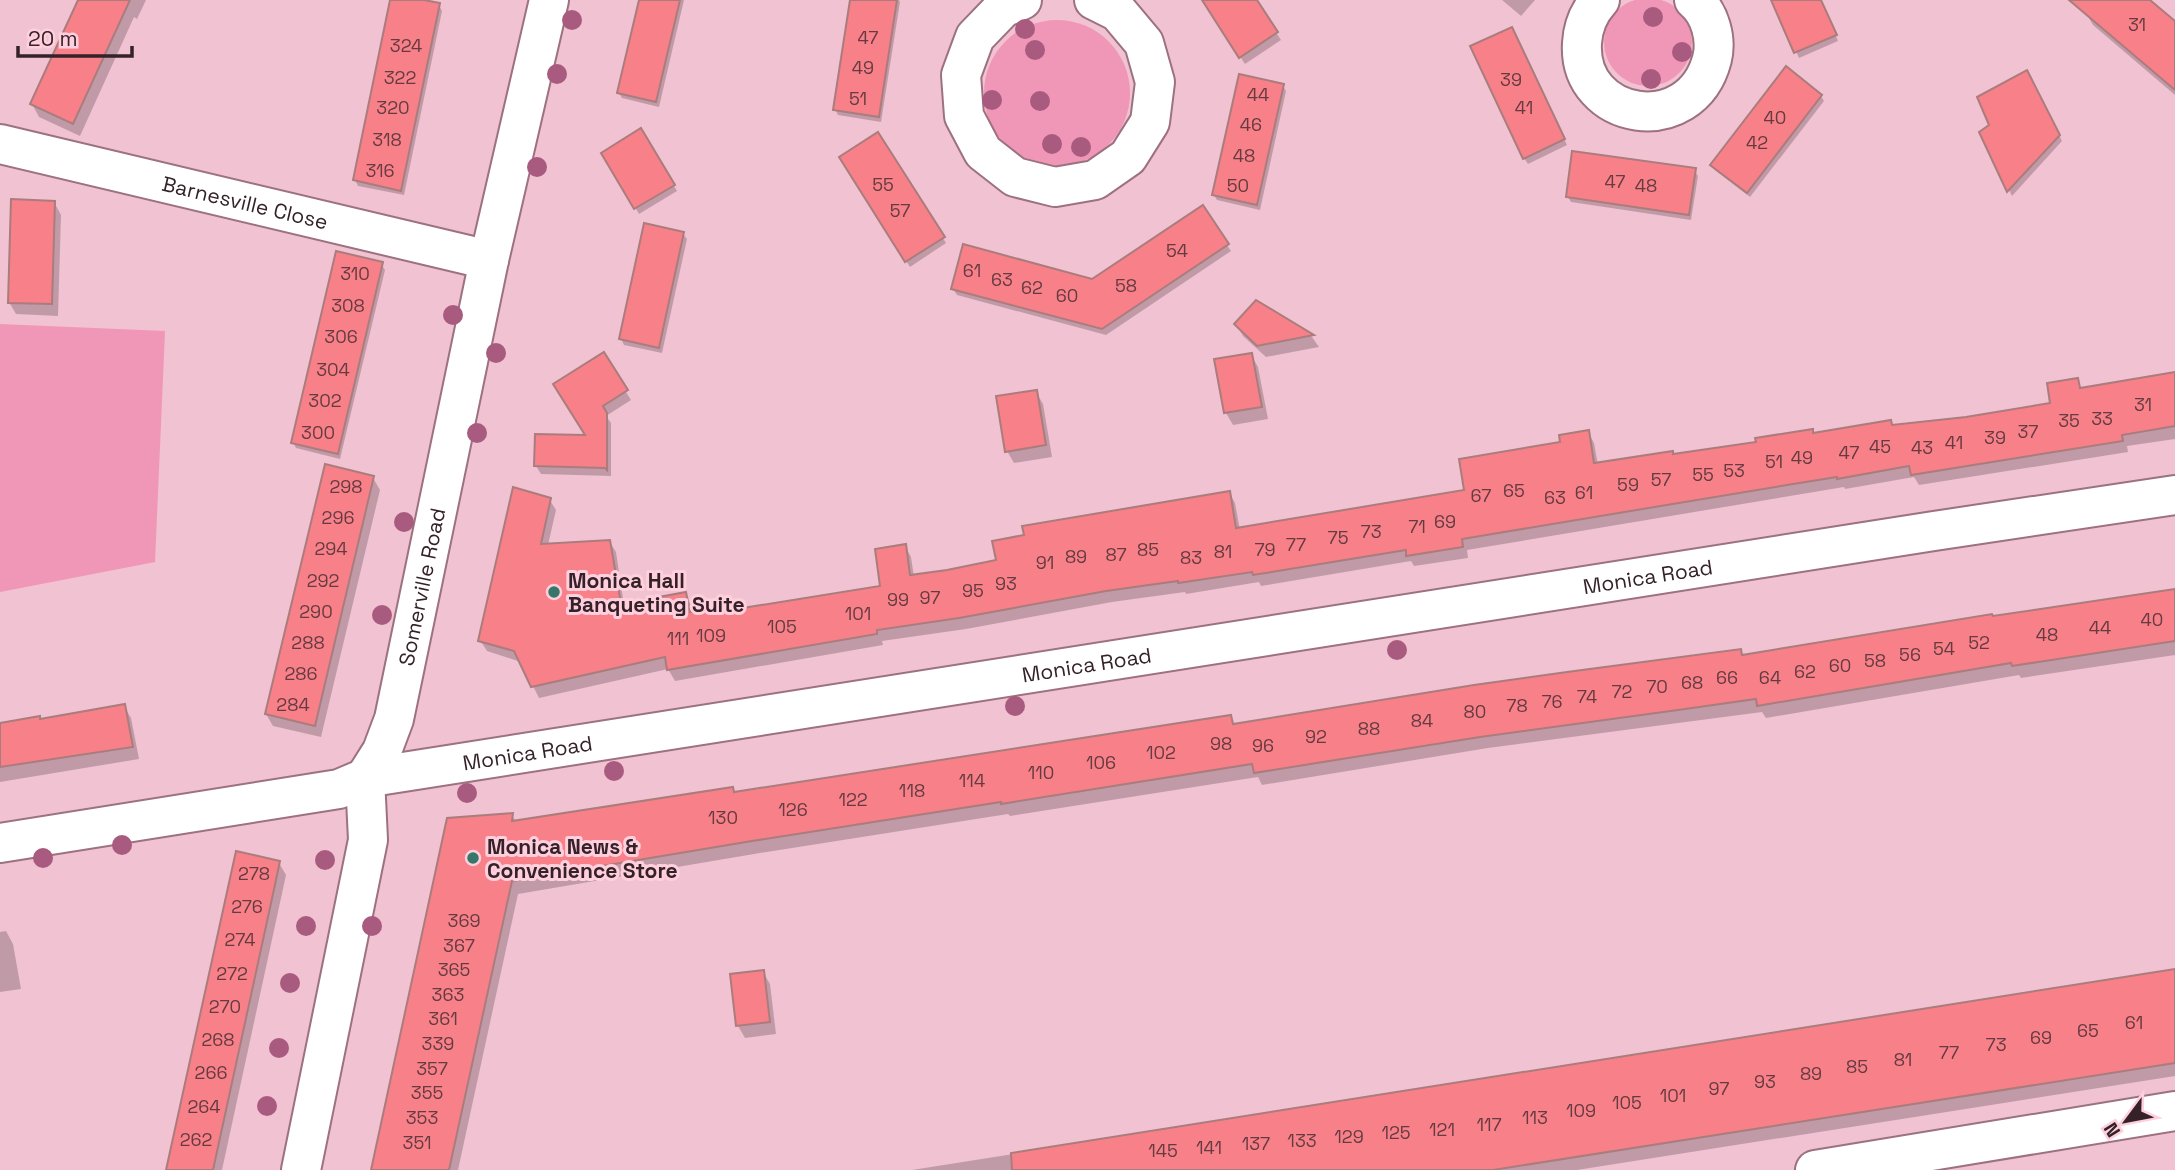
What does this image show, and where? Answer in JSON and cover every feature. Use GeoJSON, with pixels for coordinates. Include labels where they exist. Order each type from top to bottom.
{"type":"FeatureCollection","features":[{"type":"Feature","properties":{"kind":"street","name":"Somerville Road"},"geometry":{"type":"LineString","coordinates":[[365,778],[382,751],[394,719],[489,260],[549,0]]}},
{"type":"Feature","properties":{"kind":"street"},"geometry":{"type":"LineString","coordinates":[[1022,0],[1003,8],[975,37],[961,75],[964,116],[983,152],[1004,169],[1015,177],[1055,187],[1095,180],[1128,157],[1150,122],[1155,82],[1144,43],[1118,12],[1094,0]]}},
{"type":"Feature","properties":{"kind":"street"},"geometry":{"type":"LineString","coordinates":[[1600,0],[1593,7],[1583,29],[1581,54],[1589,77],[1604,96],[1625,109],[1650,113],[1674,107],[1694,94],[1708,74],[1714,50],[1711,25],[1695,0]]}},
{"type":"Feature","properties":{"kind":"street","name":"Barnesville Close"},"geometry":{"type":"LineString","coordinates":[[0,144],[489,260]]}},
{"type":"Feature","properties":{"kind":"street","name":"Monica Road"},"geometry":{"type":"LineString","coordinates":[[0,843],[339,789],[365,778],[2175,495]]}},
{"type":"Feature","properties":{"kind":"street"},"geometry":{"type":"LineString","coordinates":[[301,1170],[368,840],[365,778]]}},
{"type":"Feature","properties":{"kind":"street"},"geometry":{"type":"LineString","coordinates":[[1815,1170],[2175,1111]]}},
{"type":"Feature","properties":{"kind":"shaded area"},"geometry":{"type":"Polygon","coordinates":[[[1639,-2],[1657,-2],[1673,5],[1685,17],[1692,33],[1692,51],[1685,67],[1673,79],[1657,86],[1639,86],[1623,79],[1611,67],[1604,51],[1604,33],[1611,17],[1623,5],[1639,-2]]]}},
{"type":"Feature","properties":{"kind":"shaded area"},"geometry":{"type":"Polygon","coordinates":[[[1057,20],[1085,25],[1109,41],[1125,65],[1130,93],[1125,121],[1109,145],[1085,161],[1057,166],[1029,161],[1005,145],[989,121],[984,93],[989,65],[1005,41],[1029,25],[1057,20]]]}},
{"type":"Feature","properties":{"kind":"shaded area"},"geometry":{"type":"Polygon","coordinates":[[[0,324],[165,331],[155,562],[0,592],[0,324]]]}},
{"type":"Feature","properties":{"kind":"building"},"geometry":{"type":"Polygon","coordinates":[[[78,0],[130,0],[73,124],[30,104],[78,0]]]}},
{"type":"Feature","properties":{"kind":"building"},"geometry":{"type":"Polygon","coordinates":[[[390,0],[440,3],[401,191],[353,180],[390,0]]]}},
{"type":"Feature","properties":{"kind":"building"},"geometry":{"type":"Polygon","coordinates":[[[639,0],[680,0],[656,102],[617,93],[639,0]]]}},
{"type":"Feature","properties":{"kind":"building"},"geometry":{"type":"Polygon","coordinates":[[[850,0],[897,0],[879,117],[833,110],[850,0]]]}},
{"type":"Feature","properties":{"kind":"building"},"geometry":{"type":"Polygon","coordinates":[[[1202,0],[1257,0],[1278,32],[1239,58],[1202,0]]]}},
{"type":"Feature","properties":{"kind":"building"},"geometry":{"type":"Polygon","coordinates":[[[1771,0],[1821,0],[1837,35],[1794,53],[1771,0]]]}},
{"type":"Feature","properties":{"kind":"building"},"geometry":{"type":"Polygon","coordinates":[[[2069,0],[2150,0],[2175,21],[2175,90],[2069,0]]]}},
{"type":"Feature","properties":{"kind":"building"},"geometry":{"type":"Polygon","coordinates":[[[1512,27],[1565,139],[1523,159],[1470,46],[1512,27]]]}},
{"type":"Feature","properties":{"kind":"building"},"geometry":{"type":"Polygon","coordinates":[[[1786,66],[1822,95],[1747,193],[1710,165],[1786,66]]]}},
{"type":"Feature","properties":{"kind":"building"},"geometry":{"type":"Polygon","coordinates":[[[2027,70],[2060,135],[2007,192],[1979,132],[1989,125],[1977,97],[2027,70]]]}},
{"type":"Feature","properties":{"kind":"building"},"geometry":{"type":"Polygon","coordinates":[[[1239,74],[1284,84],[1257,205],[1212,195],[1239,74]]]}},
{"type":"Feature","properties":{"kind":"building"},"geometry":{"type":"Polygon","coordinates":[[[641,128],[675,185],[634,209],[601,153],[641,128]]]}},
{"type":"Feature","properties":{"kind":"building"},"geometry":{"type":"Polygon","coordinates":[[[878,132],[945,237],[905,262],[839,157],[878,132]]]}},
{"type":"Feature","properties":{"kind":"building"},"geometry":{"type":"Polygon","coordinates":[[[1572,151],[1696,168],[1689,215],[1566,197],[1572,151]]]}},
{"type":"Feature","properties":{"kind":"building"},"geometry":{"type":"Polygon","coordinates":[[[11,199],[55,201],[52,304],[8,303],[11,199]]]}},
{"type":"Feature","properties":{"kind":"building"},"geometry":{"type":"Polygon","coordinates":[[[1203,205],[1229,244],[1102,329],[951,289],[963,244],[1092,279],[1203,205]]]}},
{"type":"Feature","properties":{"kind":"building"},"geometry":{"type":"Polygon","coordinates":[[[644,223],[684,232],[659,348],[619,339],[644,223]]]}},
{"type":"Feature","properties":{"kind":"building"},"geometry":{"type":"Polygon","coordinates":[[[336,251],[383,262],[338,454],[291,443],[336,251]]]}},
{"type":"Feature","properties":{"kind":"building"},"geometry":{"type":"Polygon","coordinates":[[[1256,300],[1314,335],[1257,346],[1234,324],[1256,300]]]}},
{"type":"Feature","properties":{"kind":"building"},"geometry":{"type":"Polygon","coordinates":[[[604,352],[628,390],[603,406],[607,413],[607,470],[534,466],[535,434],[585,435],[553,384],[604,352]]]}},
{"type":"Feature","properties":{"kind":"building"},"geometry":{"type":"Polygon","coordinates":[[[1252,353],[1262,407],[1224,413],[1214,359],[1252,353]]]}},
{"type":"Feature","properties":{"kind":"building"},"geometry":{"type":"Polygon","coordinates":[[[2175,372],[2175,426],[2122,435],[2123,441],[1911,475],[1909,466],[1793,484],[1462,539],[1463,547],[1406,556],[1406,550],[1253,575],[1252,572],[1106,591],[877,630],[877,634],[667,670],[665,657],[531,687],[514,651],[478,641],[513,487],[551,498],[541,544],[610,540],[621,604],[686,592],[690,612],[723,606],[724,611],[880,586],[875,549],[906,544],[910,575],[996,560],[992,541],[1024,535],[1022,526],[1230,491],[1236,528],[1464,490],[1459,459],[1560,442],[1559,435],[1589,430],[1594,463],[1756,442],[1755,438],[1813,429],[1813,433],[1891,420],[1892,425],[1966,417],[2050,403],[2047,383],[2078,378],[2080,388],[2175,372]]]}},
{"type":"Feature","properties":{"kind":"building"},"geometry":{"type":"Polygon","coordinates":[[[1037,390],[1046,445],[1005,452],[996,396],[1037,390]]]}},
{"type":"Feature","properties":{"kind":"building"},"geometry":{"type":"Polygon","coordinates":[[[325,464],[374,476],[315,726],[265,714],[325,464]]]}},
{"type":"Feature","properties":{"kind":"building"},"geometry":{"type":"Polygon","coordinates":[[[2175,589],[2175,641],[2012,666],[2011,663],[1757,706],[1756,699],[1480,737],[1254,773],[1252,764],[512,881],[449,1170],[371,1170],[447,818],[513,813],[512,821],[733,787],[734,792],[1231,715],[1233,724],[1474,685],[1741,649],[1742,655],[1992,614],[1993,616],[2175,589]]]}},
{"type":"Feature","properties":{"kind":"building"},"geometry":{"type":"Polygon","coordinates":[[[125,704],[133,747],[0,767],[0,723],[125,704]]]}},
{"type":"Feature","properties":{"kind":"building"},"geometry":{"type":"Polygon","coordinates":[[[236,851],[280,861],[213,1170],[166,1170],[236,851]]]}},
{"type":"Feature","properties":{"kind":"building"},"geometry":{"type":"Polygon","coordinates":[[[2175,969],[2175,1063],[1493,1170],[1012,1170],[1011,1153],[2175,969]]]}},
{"type":"Feature","properties":{"kind":"building"},"geometry":{"type":"Polygon","coordinates":[[[764,970],[770,1022],[736,1026],[730,974],[764,970]]]}},
{"type":"Feature","properties":{"kind":"place","name":"Monica Hall Banqueting Suite"},"geometry":{"type":"Point","coordinates":[554,592]}},
{"type":"Feature","properties":{"kind":"place","name":"Monica News & Convenience Store"},"geometry":{"type":"Point","coordinates":[473,858]}}]}
